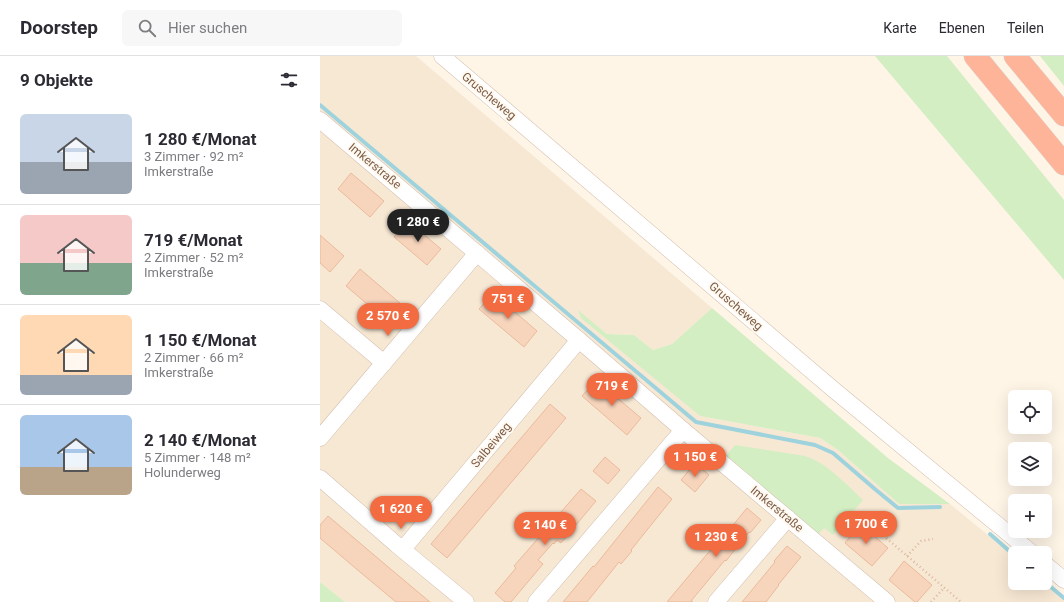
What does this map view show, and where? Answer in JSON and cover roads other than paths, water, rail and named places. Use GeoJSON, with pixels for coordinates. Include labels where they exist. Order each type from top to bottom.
{"type":"FeatureCollection","features":[{"type":"Feature","properties":{"kind":"highway"},"geometry":{"type":"LineString","coordinates":[[975,56],[1064,164]]}},
{"type":"Feature","properties":{"kind":"highway"},"geometry":{"type":"LineString","coordinates":[[1015,56],[1064,115]]}},
{"type":"Feature","properties":{"kind":"street","name":"Gruscheweg"},"geometry":{"type":"LineString","coordinates":[[442,56],[834,390],[1023,546]]}},
{"type":"Feature","properties":{"kind":"street","name":"Imkerstraße"},"geometry":{"type":"LineString","coordinates":[[320,120],[887,602]]}},
{"type":"Feature","properties":{"kind":"street"},"geometry":{"type":"LineString","coordinates":[[320,438],[477,253]]}},
{"type":"Feature","properties":{"kind":"street"},"geometry":{"type":"LineString","coordinates":[[320,309],[384,363]]}},
{"type":"Feature","properties":{"kind":"street","name":"Salbeiweg"},"geometry":{"type":"LineString","coordinates":[[403,549],[579,340]]}},
{"type":"Feature","properties":{"kind":"street"},"geometry":{"type":"LineString","coordinates":[[536,602],[683,430]]}},
{"type":"Feature","properties":{"kind":"street"},"geometry":{"type":"LineString","coordinates":[[320,478],[466,602]]}},
{"type":"Feature","properties":{"kind":"street"},"geometry":{"type":"LineString","coordinates":[[716,602],[788,518]]}},
{"type":"Feature","properties":{"kind":"street"},"geometry":{"type":"LineString","coordinates":[[1052,570],[1064,580]]}},
{"type":"Feature","properties":{"kind":"waterway"},"geometry":{"type":"LineString","coordinates":[[320,105],[696,422],[815,445],[833,453],[898,508],[940,507]]}},
{"type":"Feature","properties":{"kind":"waterway"},"geometry":{"type":"LineString","coordinates":[[990,534],[1008,550]]}},
{"type":"Feature","properties":{"kind":"waterway"},"geometry":{"type":"LineString","coordinates":[[1052,588],[1064,598]]}}]}
